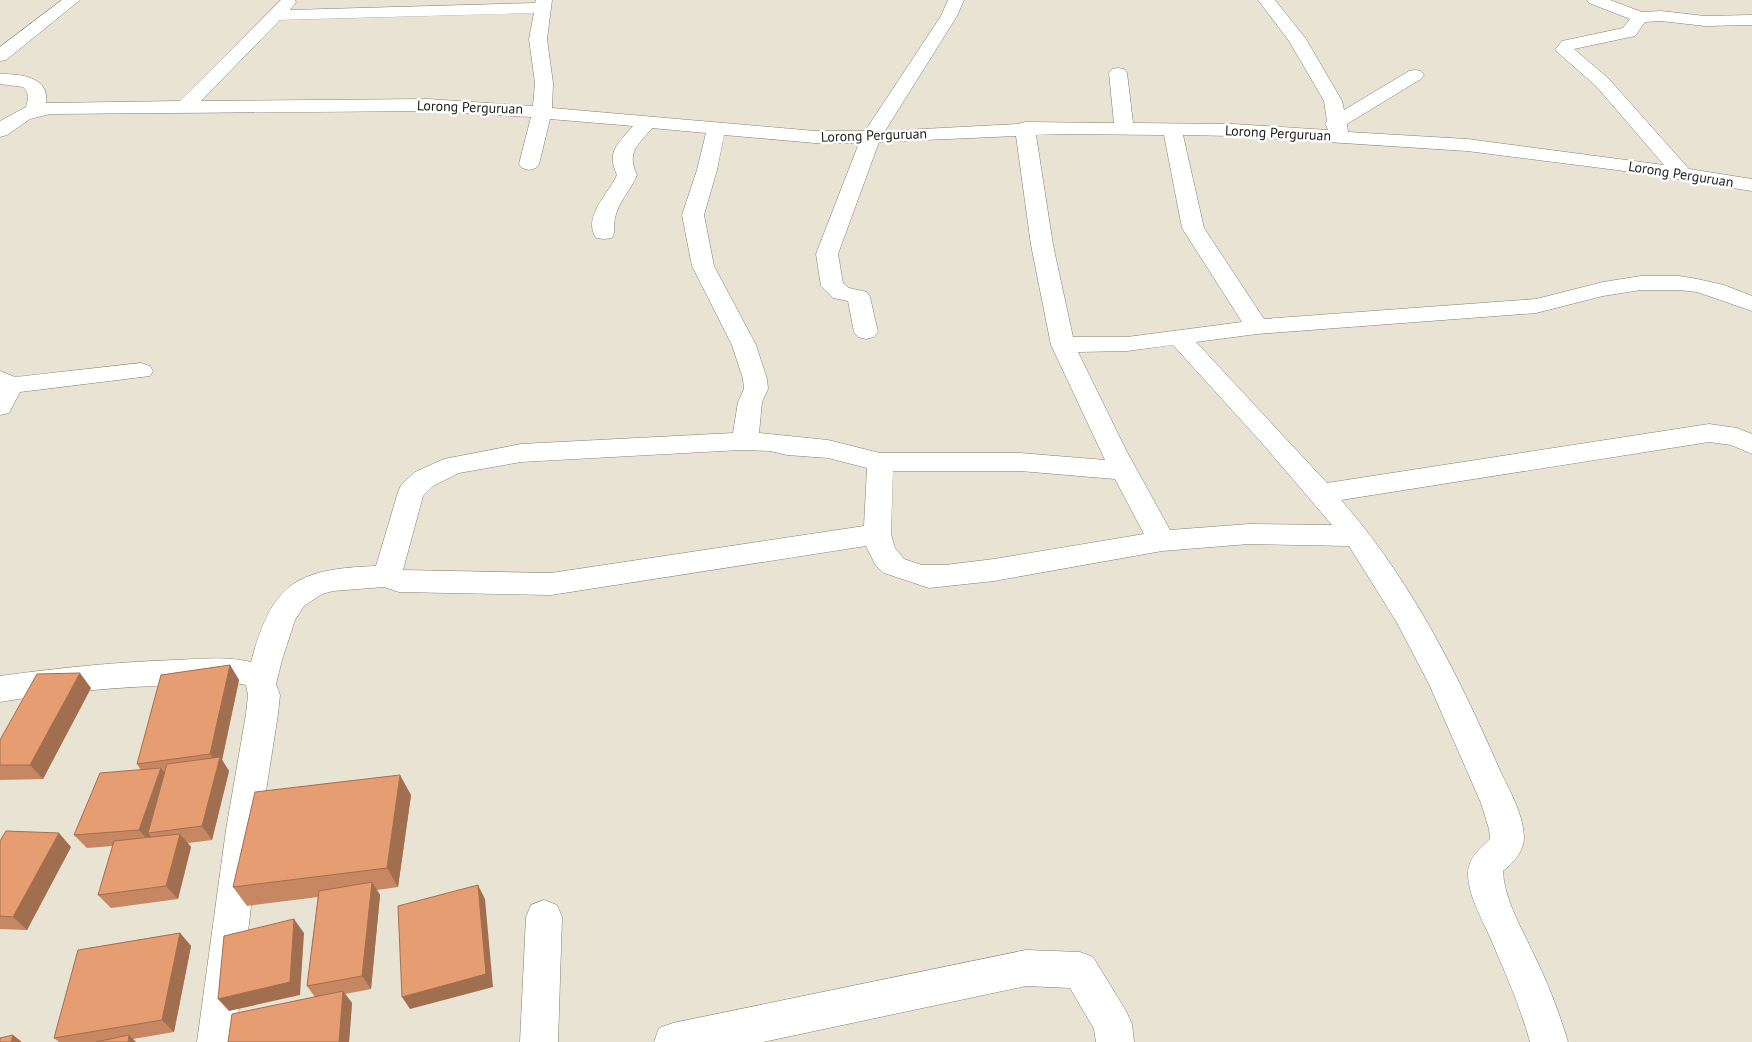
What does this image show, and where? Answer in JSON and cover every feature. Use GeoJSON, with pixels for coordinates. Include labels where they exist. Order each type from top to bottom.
{"type":"FeatureCollection","features":[{"type":"Feature","properties":{"kind":"street"},"geometry":{"type":"LineString","coordinates":[[0,56],[72,0]]}},
{"type":"Feature","properties":{"kind":"street"},"geometry":{"type":"LineString","coordinates":[[184,108],[290,0]]}},
{"type":"Feature","properties":{"kind":"street"},"geometry":{"type":"LineString","coordinates":[[866,332],[859,297],[840,293],[832,286],[827,254],[871,137],[950,16],[956,0]]}},
{"type":"Feature","properties":{"kind":"street"},"geometry":{"type":"LineString","coordinates":[[1266,0],[1297,39],[1315,67],[1333,101],[1337,129],[1415,74]]}},
{"type":"Feature","properties":{"kind":"street"},"geometry":{"type":"LineString","coordinates":[[1594,0],[1640,18],[1661,16],[1705,21],[1752,20]]}},
{"type":"Feature","properties":{"kind":"street"},"geometry":{"type":"LineString","coordinates":[[277,15],[544,4],[538,39],[544,82],[542,111],[529,164]]}},
{"type":"Feature","properties":{"kind":"street"},"geometry":{"type":"LineString","coordinates":[[1640,18],[1629,32],[1568,45],[1564,50],[1602,82],[1682,174]]}},
{"type":"Feature","properties":{"kind":"street"},"geometry":{"type":"LineString","coordinates":[[1118,73],[1124,128]]}},
{"type":"Feature","properties":{"kind":"street"},"geometry":{"type":"LineString","coordinates":[[0,79],[22,80],[33,86],[37,91],[35,110]]}},
{"type":"Feature","properties":{"kind":"street","name":"Lorong Perguruan"},"geometry":{"type":"LineString","coordinates":[[0,131],[18,116],[35,110],[66,107],[184,108],[428,105],[542,111],[716,129],[815,136],[871,137],[1025,128],[1337,129],[1682,174],[1752,185]]}},
{"type":"Feature","properties":{"kind":"street"},"geometry":{"type":"LineString","coordinates":[[604,232],[604,214],[610,200],[624,183],[627,175],[621,162],[624,150],[648,121]]}},
{"type":"Feature","properties":{"kind":"street"},"geometry":{"type":"LineString","coordinates":[[1025,128],[1042,245],[1063,345],[1162,541]]}},
{"type":"Feature","properties":{"kind":"street"},"geometry":{"type":"LineString","coordinates":[[1172,128],[1193,228],[1257,328]]}},
{"type":"Feature","properties":{"kind":"street"},"geometry":{"type":"LineString","coordinates":[[716,129],[693,215],[703,266],[744,345],[755,379],[756,389],[750,402],[746,433],[741,441]]}},
{"type":"Feature","properties":{"kind":"street"},"geometry":{"type":"LineString","coordinates":[[1063,345],[1127,344],[1180,339],[1257,328],[1542,305],[1612,287],[1659,281],[1703,286],[1752,304]]}},
{"type":"Feature","properties":{"kind":"street"},"geometry":{"type":"LineString","coordinates":[[1180,339],[1270,436],[1357,536],[1420,637],[1463,722],[1500,806],[1508,839],[1505,848],[1486,865],[1485,874],[1493,900],[1539,1010],[1549,1042]]}},
{"type":"Feature","properties":{"kind":"street"},"geometry":{"type":"LineString","coordinates":[[0,407],[6,382],[141,371]]}},
{"type":"Feature","properties":{"kind":"street"},"geometry":{"type":"LineString","coordinates":[[1320,494],[1527,460],[1709,433],[1737,437],[1752,445]]}},
{"type":"Feature","properties":{"kind":"street"},"geometry":{"type":"LineString","coordinates":[[389,576],[388,570],[411,492],[424,479],[452,465],[521,453],[741,441],[770,442],[787,446],[828,449],[880,462],[1020,462],[1125,471]]}},
{"type":"Feature","properties":{"kind":"street"},"geometry":{"type":"LineString","coordinates":[[880,462],[876,534],[886,559],[894,566],[929,577],[994,570],[1162,541],[1249,534],[1357,536]]}},
{"type":"Feature","properties":{"kind":"street"},"geometry":{"type":"LineString","coordinates":[[261,684],[276,631],[287,607],[303,591],[326,583],[389,576],[399,581],[418,582],[550,584],[876,534]]}},
{"type":"Feature","properties":{"kind":"street"},"geometry":{"type":"LineString","coordinates":[[0,689],[122,674],[228,671],[250,673],[258,677],[264,695],[261,723],[242,830],[216,1042]]}},
{"type":"Feature","properties":{"kind":"street"},"geometry":{"type":"LineString","coordinates":[[539,1042],[544,917]]}},
{"type":"Feature","properties":{"kind":"street"},"geometry":{"type":"LineString","coordinates":[[673,1042],[1026,968],[1080,970],[1113,1024],[1115,1042]]}},
{"type":"Feature","properties":{"kind":"building"},"geometry":{"type":"Polygon","coordinates":[[[230,665],[210,754],[137,764],[161,675],[230,665]]]}},
{"type":"Feature","properties":{"kind":"building"},"geometry":{"type":"Polygon","coordinates":[[[80,673],[30,765],[0,765],[0,740],[37,674],[80,673]]]}},
{"type":"Feature","properties":{"kind":"building"},"geometry":{"type":"Polygon","coordinates":[[[220,757],[202,826],[148,833],[167,764],[220,757]]]}},
{"type":"Feature","properties":{"kind":"building"},"geometry":{"type":"Polygon","coordinates":[[[161,768],[139,830],[74,835],[100,773],[161,768]]]}},
{"type":"Feature","properties":{"kind":"building"},"geometry":{"type":"Polygon","coordinates":[[[400,775],[387,868],[233,887],[255,792],[400,775]]]}},
{"type":"Feature","properties":{"kind":"building"},"geometry":{"type":"Polygon","coordinates":[[[6,831],[59,833],[13,917],[0,916],[0,841],[6,831]]]}},
{"type":"Feature","properties":{"kind":"building"},"geometry":{"type":"Polygon","coordinates":[[[180,834],[166,886],[98,895],[114,841],[180,834]]]}},
{"type":"Feature","properties":{"kind":"building"},"geometry":{"type":"Polygon","coordinates":[[[372,882],[362,976],[307,986],[319,891],[372,882]]]}},
{"type":"Feature","properties":{"kind":"building"},"geometry":{"type":"Polygon","coordinates":[[[478,885],[486,974],[402,997],[398,906],[478,885]]]}},
{"type":"Feature","properties":{"kind":"building"},"geometry":{"type":"Polygon","coordinates":[[[294,919],[290,982],[218,999],[224,936],[294,919]]]}},
{"type":"Feature","properties":{"kind":"building"},"geometry":{"type":"Polygon","coordinates":[[[180,933],[162,1020],[54,1038],[78,950],[180,933]]]}},
{"type":"Feature","properties":{"kind":"building"},"geometry":{"type":"Polygon","coordinates":[[[343,991],[339,1042],[228,1042],[232,1014],[343,991]]]}},
{"type":"Feature","properties":{"kind":"building"},"geometry":{"type":"Polygon","coordinates":[[[13,1035],[11,1042],[0,1042],[0,1038],[13,1035]]]}},
{"type":"Feature","properties":{"kind":"building"},"geometry":{"type":"Polygon","coordinates":[[[129,1035],[128,1042],[96,1042],[129,1035]]]}}]}
